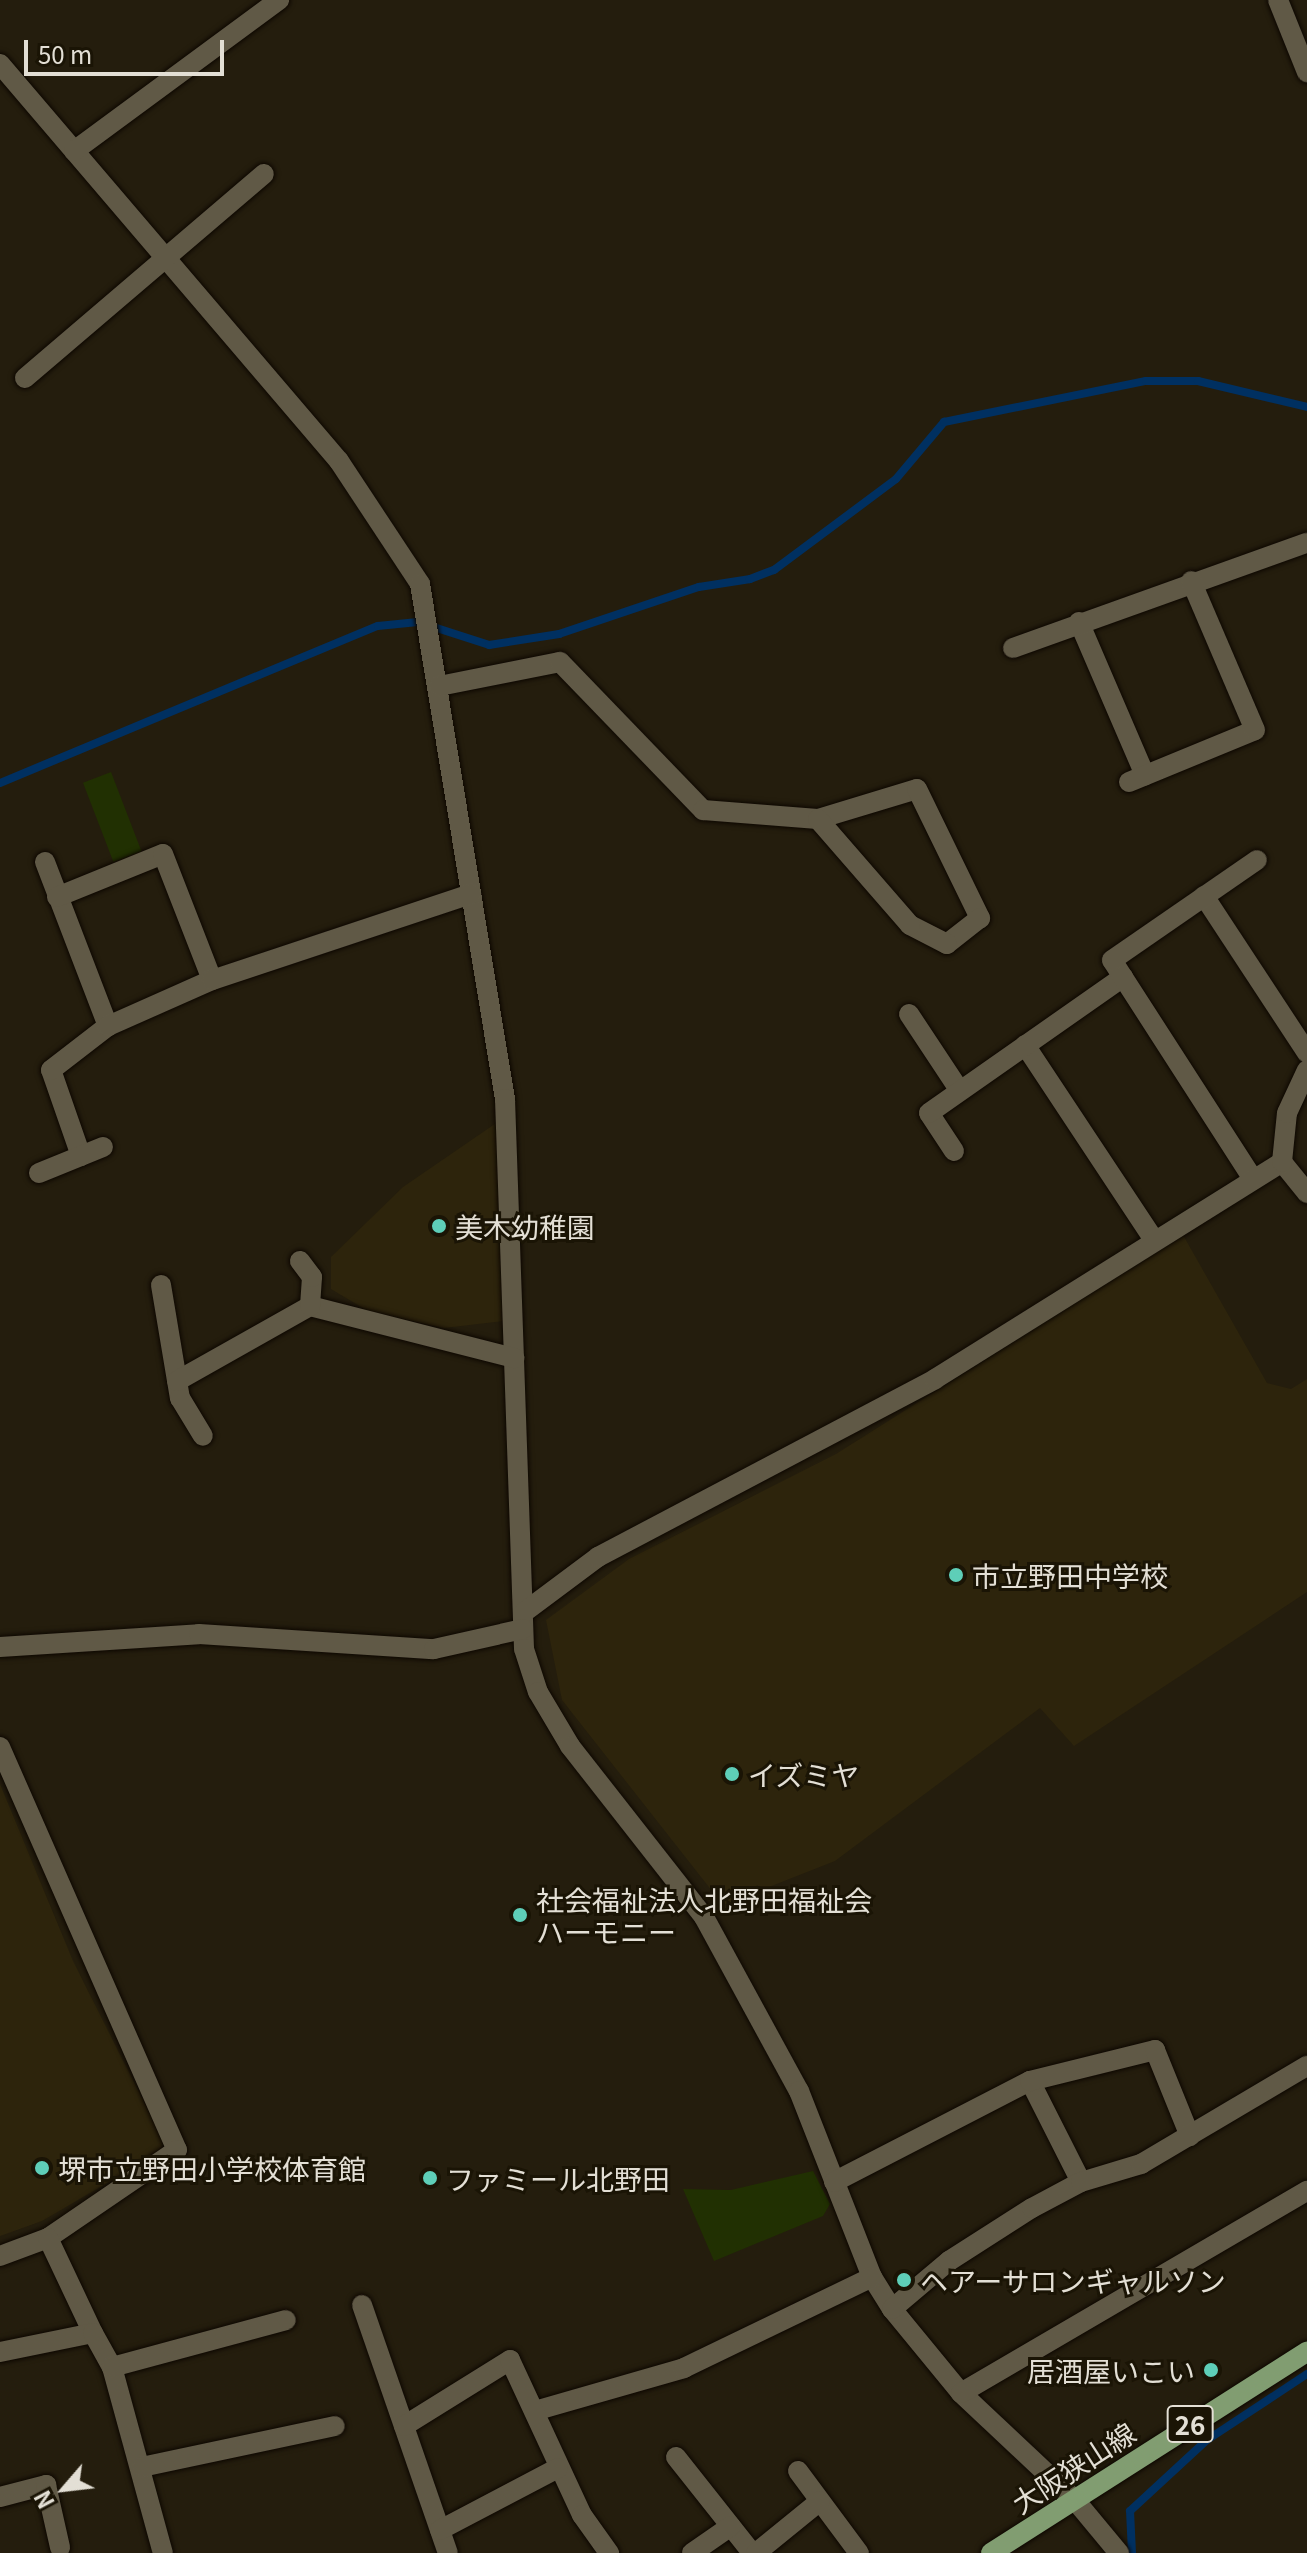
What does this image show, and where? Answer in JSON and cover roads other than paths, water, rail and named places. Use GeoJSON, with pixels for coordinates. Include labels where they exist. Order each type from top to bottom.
{"type":"FeatureCollection","features":[{"type":"Feature","properties":{"kind":"main road","name":"大阪狭山線"},"geometry":{"type":"LineString","coordinates":[[991,2553],[1307,2352]]}},
{"type":"Feature","properties":{"kind":"street"},"geometry":{"type":"LineString","coordinates":[[74,151],[279,0]]}},
{"type":"Feature","properties":{"kind":"street"},"geometry":{"type":"LineString","coordinates":[[1278,0],[1307,72]]}},
{"type":"Feature","properties":{"kind":"street"},"geometry":{"type":"LineString","coordinates":[[0,64],[339,461],[413,572],[430,626],[505,1099],[523,1621],[538,1692],[570,1746],[704,1917],[799,2091],[872,2277],[892,2309],[961,2393],[1075,2500],[1119,2553]]}},
{"type":"Feature","properties":{"kind":"street"},"geometry":{"type":"LineString","coordinates":[[25,378],[264,174]]}},
{"type":"Feature","properties":{"kind":"street"},"geometry":{"type":"LineString","coordinates":[[1013,648],[1191,581],[1307,543]]}},
{"type":"Feature","properties":{"kind":"street"},"geometry":{"type":"LineString","coordinates":[[1079,622],[1137,779],[1255,730],[1191,581]]}},
{"type":"Feature","properties":{"kind":"street"},"geometry":{"type":"LineString","coordinates":[[439,686],[560,662],[703,810],[818,819],[917,789],[980,918],[947,944],[910,925],[818,819]]}},
{"type":"Feature","properties":{"kind":"street"},"geometry":{"type":"LineString","coordinates":[[57,897],[163,854],[212,980]]}},
{"type":"Feature","properties":{"kind":"street"},"geometry":{"type":"LineString","coordinates":[[1253,1179],[1112,960],[1257,860]]}},
{"type":"Feature","properties":{"kind":"street"},"geometry":{"type":"LineString","coordinates":[[45,862],[108,1026]]}},
{"type":"Feature","properties":{"kind":"street"},"geometry":{"type":"LineString","coordinates":[[81,1156],[51,1070],[108,1026],[212,980],[471,894]]}},
{"type":"Feature","properties":{"kind":"street"},"geometry":{"type":"LineString","coordinates":[[1204,896],[1307,1053]]}},
{"type":"Feature","properties":{"kind":"street"},"geometry":{"type":"LineString","coordinates":[[954,1151],[929,1113],[1123,977]]}},
{"type":"Feature","properties":{"kind":"street"},"geometry":{"type":"LineString","coordinates":[[909,1014],[960,1091]]}},
{"type":"Feature","properties":{"kind":"street"},"geometry":{"type":"LineString","coordinates":[[1025,1045],[1154,1240]]}},
{"type":"Feature","properties":{"kind":"street"},"geometry":{"type":"LineString","coordinates":[[1307,1070],[1287,1113],[1282,1162],[1307,1193]]}},
{"type":"Feature","properties":{"kind":"street"},"geometry":{"type":"LineString","coordinates":[[39,1173],[103,1147]]}},
{"type":"Feature","properties":{"kind":"street"},"geometry":{"type":"LineString","coordinates":[[0,1647],[199,1634],[434,1649],[523,1621],[598,1557],[935,1379],[1282,1162]]}},
{"type":"Feature","properties":{"kind":"street"},"geometry":{"type":"LineString","coordinates":[[300,1261],[312,1277],[310,1306]]}},
{"type":"Feature","properties":{"kind":"street"},"geometry":{"type":"LineString","coordinates":[[161,1285],[177,1381],[203,1436]]}},
{"type":"Feature","properties":{"kind":"street"},"geometry":{"type":"LineString","coordinates":[[177,1381],[310,1306],[514,1358]]}},
{"type":"Feature","properties":{"kind":"street"},"geometry":{"type":"LineString","coordinates":[[0,1747],[177,2150],[48,2238],[0,2256]]}},
{"type":"Feature","properties":{"kind":"street"},"geometry":{"type":"LineString","coordinates":[[834,2182],[1030,2081],[1155,2050],[1190,2136]]}},
{"type":"Feature","properties":{"kind":"street"},"geometry":{"type":"LineString","coordinates":[[892,2309],[949,2261],[1081,2182],[1141,2164],[1307,2066]]}},
{"type":"Feature","properties":{"kind":"street"},"geometry":{"type":"LineString","coordinates":[[1030,2081],[1081,2182]]}},
{"type":"Feature","properties":{"kind":"street"},"geometry":{"type":"LineString","coordinates":[[961,2393],[1307,2191]]}},
{"type":"Feature","properties":{"kind":"street"},"geometry":{"type":"LineString","coordinates":[[48,2238],[112,2367],[142,2467],[163,2553]]}},
{"type":"Feature","properties":{"kind":"street"},"geometry":{"type":"LineString","coordinates":[[538,2410],[684,2368],[872,2277]]}},
{"type":"Feature","properties":{"kind":"street"},"geometry":{"type":"LineString","coordinates":[[362,2305],[448,2553]]}},
{"type":"Feature","properties":{"kind":"street"},"geometry":{"type":"LineString","coordinates":[[112,2367],[286,2320]]}},
{"type":"Feature","properties":{"kind":"street"},"geometry":{"type":"LineString","coordinates":[[0,2352],[93,2333]]}},
{"type":"Feature","properties":{"kind":"street"},"geometry":{"type":"LineString","coordinates":[[404,2426],[510,2360],[538,2410],[558,2468],[609,2553]]}},
{"type":"Feature","properties":{"kind":"street"},"geometry":{"type":"LineString","coordinates":[[142,2467],[335,2426]]}},
{"type":"Feature","properties":{"kind":"street"},"geometry":{"type":"LineString","coordinates":[[676,2457],[754,2553],[820,2501]]}},
{"type":"Feature","properties":{"kind":"street"},"geometry":{"type":"LineString","coordinates":[[440,2530],[558,2468]]}},
{"type":"Feature","properties":{"kind":"street"},"geometry":{"type":"LineString","coordinates":[[798,2471],[859,2553]]}},
{"type":"Feature","properties":{"kind":"street"},"geometry":{"type":"LineString","coordinates":[[0,2497],[46,2485],[60,2547]]}},
{"type":"Feature","properties":{"kind":"street"},"geometry":{"type":"LineString","coordinates":[[692,2553],[731,2526]]}},
{"type":"Feature","properties":{"kind":"waterway"},"geometry":{"type":"LineString","coordinates":[[0,783],[378,626],[418,622],[489,645],[559,634],[699,587],[750,579],[774,570],[896,479],[944,422],[1146,381],[1198,381],[1307,407]]}},
{"type":"Feature","properties":{"kind":"waterway"},"geometry":{"type":"LineString","coordinates":[[1132,2553],[1130,2511],[1207,2440],[1307,2374]]}},
{"type":"Feature","properties":{"kind":"place","name":"美木幼稚園"},"geometry":{"type":"Point","coordinates":[439,1226]}},
{"type":"Feature","properties":{"kind":"place","name":"市立野田中学校"},"geometry":{"type":"Point","coordinates":[956,1575]}},
{"type":"Feature","properties":{"kind":"place","name":"イズミヤ"},"geometry":{"type":"Point","coordinates":[732,1774]}},
{"type":"Feature","properties":{"kind":"place","name":"社会福祉法人北野田福祉会 ハーモニー"},"geometry":{"type":"Point","coordinates":[520,1915]}},
{"type":"Feature","properties":{"kind":"place","name":"堺市立野田小学校体育館"},"geometry":{"type":"Point","coordinates":[42,2168]}},
{"type":"Feature","properties":{"kind":"place","name":"ファミール北野田"},"geometry":{"type":"Point","coordinates":[430,2178]}},
{"type":"Feature","properties":{"kind":"place","name":"ヘアーサロンギャルソン"},"geometry":{"type":"Point","coordinates":[904,2280]}},
{"type":"Feature","properties":{"kind":"place","name":"居酒屋いこい"},"geometry":{"type":"Point","coordinates":[1211,2370]}}]}
